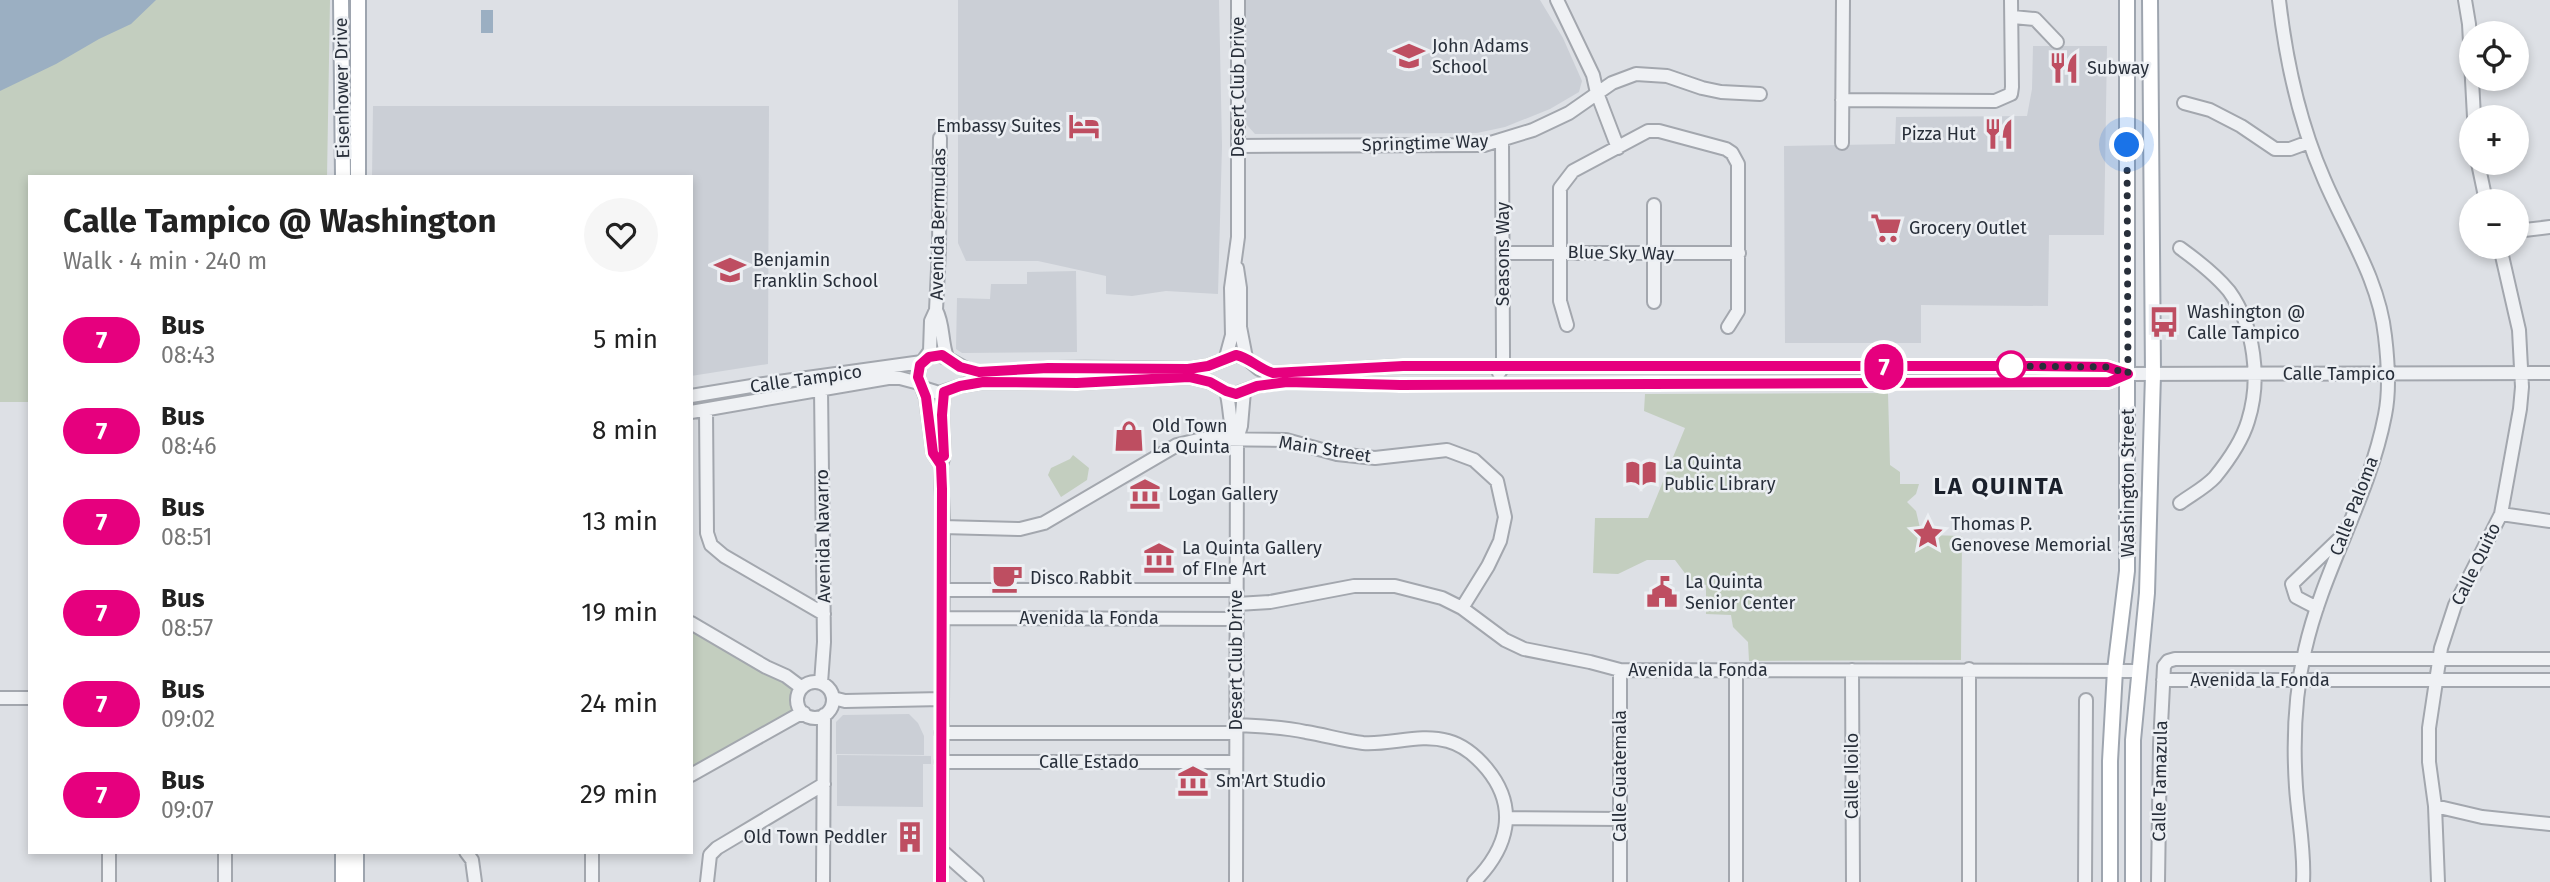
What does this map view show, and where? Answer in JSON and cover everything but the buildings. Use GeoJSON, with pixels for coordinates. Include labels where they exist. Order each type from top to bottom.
{"type":"FeatureCollection","features":[{"type":"Feature","properties":{"kind":"main road","name":"Eisenhower Drive"},"geometry":{"type":"LineString","coordinates":[[341,0],[343,175]]}},
{"type":"Feature","properties":{"kind":"main road"},"geometry":{"type":"LineString","coordinates":[[350,0],[350,15],[358,21]]}},
{"type":"Feature","properties":{"kind":"main road","name":"Eisenhower Drive"},"geometry":{"type":"LineString","coordinates":[[358,0],[358,175]]}},
{"type":"Feature","properties":{"kind":"main road","name":"Washington Street"},"geometry":{"type":"LineString","coordinates":[[2110,882],[2110,761],[2115,670],[2127,571],[2127,0]]}},
{"type":"Feature","properties":{"kind":"main road","name":"Washington Street"},"geometry":{"type":"LineString","coordinates":[[2133,882],[2133,740],[2147,593],[2153,374],[2150,0]]}},
{"type":"Feature","properties":{"kind":"main road"},"geometry":{"type":"LineString","coordinates":[[343,854],[343,882]]}},
{"type":"Feature","properties":{"kind":"main road"},"geometry":{"type":"LineString","coordinates":[[356,854],[356,882]]}},
{"type":"Feature","properties":{"kind":"street","name":"Desert Club Drive"},"geometry":{"type":"LineString","coordinates":[[1237,439],[1231,428],[1229,401],[1215,373],[1232,335],[1231,288],[1238,237],[1238,0]]}},
{"type":"Feature","properties":{"kind":"street"},"geometry":{"type":"LineString","coordinates":[[1557,0],[1593,75],[1618,148]]}},
{"type":"Feature","properties":{"kind":"street"},"geometry":{"type":"LineString","coordinates":[[1842,143],[1843,0]]}},
{"type":"Feature","properties":{"kind":"street"},"geometry":{"type":"LineString","coordinates":[[1842,100],[2000,100],[2011,94],[2011,0]]}},
{"type":"Feature","properties":{"kind":"street","name":"Calle Paloma"},"geometry":{"type":"LineString","coordinates":[[2279,0],[2295,92],[2309,142],[2344,223],[2370,274],[2385,335],[2387,374],[2386,413],[2375,457],[2349,529],[2330,568],[2303,659],[2294,733],[2303,882]]}},
{"type":"Feature","properties":{"kind":"street"},"geometry":{"type":"LineString","coordinates":[[2465,0],[2469,23],[2473,105]]}},
{"type":"Feature","properties":{"kind":"street"},"geometry":{"type":"LineString","coordinates":[[2013,17],[2035,19],[2057,41]]}},
{"type":"Feature","properties":{"kind":"street","name":"Springtime Way"},"geometry":{"type":"LineString","coordinates":[[1239,146],[1484,145],[1532,130],[1569,113],[1626,76],[1645,73],[1667,76],[1712,90],[1760,94]]}},
{"type":"Feature","properties":{"kind":"street"},"geometry":{"type":"LineString","coordinates":[[2184,103],[2210,110],[2275,149],[2290,149],[2309,142]]}},
{"type":"Feature","properties":{"kind":"street"},"geometry":{"type":"LineString","coordinates":[[1567,325],[1560,301],[1560,188],[1573,172],[1640,134],[1660,131],[1714,145],[1732,153],[1738,164],[1738,311],[1728,327]]}},
{"type":"Feature","properties":{"kind":"street","name":"Avenida Bermudas"},"geometry":{"type":"LineString","coordinates":[[940,138],[936,310],[931,321],[930,351],[918,371],[926,397],[933,453],[941,465]]}},
{"type":"Feature","properties":{"kind":"street","name":"Seasons Way"},"geometry":{"type":"LineString","coordinates":[[1502,140],[1503,367]]}},
{"type":"Feature","properties":{"kind":"street"},"geometry":{"type":"LineString","coordinates":[[1654,205],[1654,302]]}},
{"type":"Feature","properties":{"kind":"street"},"geometry":{"type":"LineString","coordinates":[[2529,229],[2550,227]]}},
{"type":"Feature","properties":{"kind":"street"},"geometry":{"type":"LineString","coordinates":[[2180,248],[2208,269],[2229,292],[2248,328],[2254,374],[2248,423],[2234,451],[2213,480],[2180,503]]}},
{"type":"Feature","properties":{"kind":"street","name":"Blue Sky Way"},"geometry":{"type":"LineString","coordinates":[[1503,253],[1739,253]]}},
{"type":"Feature","properties":{"kind":"street","name":"Desert Club Drive"},"geometry":{"type":"LineString","coordinates":[[1235,257],[1240,288],[1240,327],[1254,376],[1246,390],[1237,439],[1236,882]]}},
{"type":"Feature","properties":{"kind":"street","name":"Calle Quito"},"geometry":{"type":"LineString","coordinates":[[2438,882],[2435,806],[2429,762],[2429,728],[2436,680],[2455,605],[2501,514],[2519,419],[2519,330],[2503,259]]}},
{"type":"Feature","properties":{"kind":"street","name":"Avenida Bermudas"},"geometry":{"type":"LineString","coordinates":[[936,310],[941,321],[942,345],[956,373],[953,384],[947,390],[942,415],[941,882]]}},
{"type":"Feature","properties":{"kind":"street","name":"Calle Tampico"},"geometry":{"type":"LineString","coordinates":[[693,396],[923,360],[937,355],[960,367],[979,372],[1048,368],[1188,369],[1208,366],[1236,355],[1259,369],[1273,373],[1403,366],[2095,366],[2128,374],[2550,373]]}},
{"type":"Feature","properties":{"kind":"street"},"geometry":{"type":"LineString","coordinates":[[1400,385],[1439,377],[1497,375],[1503,367]]}},
{"type":"Feature","properties":{"kind":"street","name":"Calle Tampico"},"geometry":{"type":"LineString","coordinates":[[693,412],[888,378],[900,378],[921,385],[933,393],[983,382],[1077,383],[1189,377],[1210,382],[1236,394],[1287,382],[1400,385],[2109,382],[2128,374]]}},
{"type":"Feature","properties":{"kind":"street","name":"Avenida Navarro"},"geometry":{"type":"LineString","coordinates":[[821,389],[824,614],[821,683]]}},
{"type":"Feature","properties":{"kind":"street"},"geometry":{"type":"LineString","coordinates":[[706,411],[707,533],[711,545],[724,556],[824,614]]}},
{"type":"Feature","properties":{"kind":"street","name":"Main Street"},"geometry":{"type":"LineString","coordinates":[[943,527],[1033,527],[1177,445],[1202,439],[1286,440],[1337,454],[1375,458],[1447,450],[1474,460],[1497,481],[1505,517],[1500,541],[1462,608]]}},
{"type":"Feature","properties":{"kind":"street"},"geometry":{"type":"LineString","coordinates":[[2501,514],[2550,521]]}},
{"type":"Feature","properties":{"kind":"street"},"geometry":{"type":"LineString","coordinates":[[2317,608],[2296,597],[2292,584],[2349,529]]}},
{"type":"Feature","properties":{"kind":"street","name":"Avenida la Fonda"},"geometry":{"type":"LineString","coordinates":[[1237,604],[1270,602],[1377,584],[1425,592],[1462,608],[1505,640],[1524,649],[1620,670],[2138,671]]}},
{"type":"Feature","properties":{"kind":"street","name":"Avenida la Fonda"},"geometry":{"type":"LineString","coordinates":[[942,590],[1236,590]]}},
{"type":"Feature","properties":{"kind":"street","name":"Avenida la Fonda"},"geometry":{"type":"LineString","coordinates":[[942,618],[1237,618]]}},
{"type":"Feature","properties":{"kind":"street"},"geometry":{"type":"LineString","coordinates":[[693,624],[786,676],[802,688]]}},
{"type":"Feature","properties":{"kind":"street","name":"Avenida la Fonda"},"geometry":{"type":"LineString","coordinates":[[2550,659],[2175,659],[2164,666],[2163,680],[2550,680]]}},
{"type":"Feature","properties":{"kind":"street"},"geometry":{"type":"LineString","coordinates":[[1969,669],[1969,882]]}},
{"type":"Feature","properties":{"kind":"street","name":"Calle Guatemala"},"geometry":{"type":"LineString","coordinates":[[1620,670],[1620,882]]}},
{"type":"Feature","properties":{"kind":"street"},"geometry":{"type":"LineString","coordinates":[[1736,882],[1737,670]]}},
{"type":"Feature","properties":{"kind":"street","name":"Calle Iloilo"},"geometry":{"type":"LineString","coordinates":[[1852,670],[1853,882]]}},
{"type":"Feature","properties":{"kind":"street","name":"Calle Tamazula"},"geometry":{"type":"LineString","coordinates":[[2158,882],[2163,680]]}},
{"type":"Feature","properties":{"kind":"street"},"geometry":{"type":"LineString","coordinates":[[804,713],[798,701],[802,688],[807,684],[821,683],[831,691],[832,705],[824,715],[822,724],[824,882]]}},
{"type":"Feature","properties":{"kind":"street"},"geometry":{"type":"LineString","coordinates":[[0,698],[28,698]]}},
{"type":"Feature","properties":{"kind":"street"},"geometry":{"type":"LineString","coordinates":[[833,698],[845,701],[942,699]]}},
{"type":"Feature","properties":{"kind":"street"},"geometry":{"type":"LineString","coordinates":[[2085,882],[2086,699]]}},
{"type":"Feature","properties":{"kind":"street"},"geometry":{"type":"LineString","coordinates":[[693,774],[796,716],[804,713],[817,717],[824,715]]}},
{"type":"Feature","properties":{"kind":"street","name":"Calle Estado"},"geometry":{"type":"LineString","coordinates":[[942,733],[1236,729],[1304,731],[1365,743],[1431,738],[1450,741],[1467,750],[1494,779],[1503,798],[1507,818]]}},
{"type":"Feature","properties":{"kind":"street","name":"Calle Estado"},"geometry":{"type":"LineString","coordinates":[[942,762],[1236,762]]}},
{"type":"Feature","properties":{"kind":"street"},"geometry":{"type":"LineString","coordinates":[[707,882],[710,855],[716,848],[824,784]]}},
{"type":"Feature","properties":{"kind":"street"},"geometry":{"type":"LineString","coordinates":[[2435,806],[2482,817],[2550,824]]}},
{"type":"Feature","properties":{"kind":"street"},"geometry":{"type":"LineString","coordinates":[[1474,882],[1497,855],[1507,818],[1620,819]]}},
{"type":"Feature","properties":{"kind":"street"},"geometry":{"type":"LineString","coordinates":[[942,850],[977,882]]}},
{"type":"Feature","properties":{"kind":"street"},"geometry":{"type":"LineString","coordinates":[[109,854],[109,882]]}},
{"type":"Feature","properties":{"kind":"street"},"geometry":{"type":"LineString","coordinates":[[225,854],[225,882]]}},
{"type":"Feature","properties":{"kind":"street"},"geometry":{"type":"LineString","coordinates":[[468,854],[472,860],[475,882]]}},
{"type":"Feature","properties":{"kind":"street"},"geometry":{"type":"LineString","coordinates":[[592,856],[592,882]]}},
{"type":"Feature","properties":{"kind":"shaded area"},"geometry":{"type":"Polygon","coordinates":[[[958,0],[1219,0],[1222,146],[1218,294],[1166,291],[1132,296],[1106,294],[1106,276],[1038,261],[966,261],[958,243],[958,0]]]}},
{"type":"Feature","properties":{"kind":"shaded area","name":"John Adams School"},"geometry":{"type":"Polygon","coordinates":[[[1246,0],[1540,0],[1563,38],[1582,81],[1579,92],[1550,109],[1505,127],[1477,133],[1255,134],[1246,124],[1246,0]]]}},
{"type":"Feature","properties":{"kind":"shaded area"},"geometry":{"type":"Polygon","coordinates":[[[2033,46],[2107,46],[2104,235],[2049,235],[2048,306],[1921,305],[1921,343],[1785,343],[1784,146],[1895,144],[1896,117],[2027,116],[2032,89],[2033,46]]]}},
{"type":"Feature","properties":{"kind":"shaded area","name":"Benjamin Franklin School"},"geometry":{"type":"Polygon","coordinates":[[[373,106],[769,106],[768,364],[693,376],[693,175],[372,175],[373,106]]]}},
{"type":"Feature","properties":{"kind":"shaded area"},"geometry":{"type":"Polygon","coordinates":[[[1076,271],[1077,352],[962,353],[956,349],[957,298],[990,299],[991,284],[1027,284],[1027,272],[1076,271]]]}},
{"type":"Feature","properties":{"kind":"shaded area"},"geometry":{"type":"Polygon","coordinates":[[[909,714],[918,723],[924,736],[924,755],[836,754],[836,722],[843,715],[909,714]]]}},
{"type":"Feature","properties":{"kind":"shaded area"},"geometry":{"type":"Polygon","coordinates":[[[837,755],[931,756],[931,764],[923,764],[923,807],[837,806],[837,755]]]}},
{"type":"Feature","properties":{"kind":"green space"},"geometry":{"type":"Polygon","coordinates":[[[0,0],[330,0],[327,175],[28,175],[28,402],[0,402],[0,0]]]}},
{"type":"Feature","properties":{"kind":"green space"},"geometry":{"type":"Polygon","coordinates":[[[1888,393],[1890,465],[1900,472],[1900,484],[1919,484],[1916,494],[1907,502],[1916,511],[1920,528],[1927,529],[1928,535],[1962,536],[1961,660],[1749,661],[1748,642],[1733,627],[1731,615],[1706,614],[1706,585],[1690,580],[1675,560],[1647,560],[1618,574],[1593,573],[1595,518],[1648,518],[1685,428],[1644,411],[1645,394],[1888,393]]]}},
{"type":"Feature","properties":{"kind":"green space"},"geometry":{"type":"Polygon","coordinates":[[[1073,455],[1089,468],[1087,480],[1061,497],[1048,475],[1051,468],[1073,455]]]}},
{"type":"Feature","properties":{"kind":"green space"},"geometry":{"type":"Polygon","coordinates":[[[693,631],[793,686],[791,696],[794,711],[693,768],[693,631]]]}},
{"type":"Feature","properties":{"kind":"water"},"geometry":{"type":"Polygon","coordinates":[[[0,0],[156,0],[131,24],[0,91],[0,0]]]}},
{"type":"Feature","properties":{"kind":"water"},"geometry":{"type":"Polygon","coordinates":[[[481,10],[493,10],[493,33],[481,33],[481,10]]]}},
{"type":"Feature","properties":{"kind":"bus line","name":"7"},"geometry":{"type":"LineString","coordinates":[[941,882],[941,465],[933,453],[926,397],[918,377],[920,365],[933,355],[942,355],[960,367],[979,372],[1048,368],[1188,369],[1208,366],[1236,355],[1246,358],[1259,369],[1273,373],[1403,366],[2035,366],[2107,367],[2128,374],[2109,382],[1934,384],[1400,385],[1287,382],[1257,386],[1236,394],[1210,382],[1189,377],[1077,383],[983,382],[970,383],[944,392],[944,456]]}},
{"type":"Feature","properties":{"kind":"place","name":"John Adams School"},"geometry":{"type":"Point","coordinates":[1409,56]}},
{"type":"Feature","properties":{"kind":"place","name":"Subway"},"geometry":{"type":"Point","coordinates":[2064,68]}},
{"type":"Feature","properties":{"kind":"place","name":"Embassy Suites"},"geometry":{"type":"Point","coordinates":[1084,126]}},
{"type":"Feature","properties":{"kind":"place","name":"Pizza Hut"},"geometry":{"type":"Point","coordinates":[1999,134]}},
{"type":"Feature","properties":{"kind":"place","name":"Grocery Outlet"},"geometry":{"type":"Point","coordinates":[1886,228]}},
{"type":"Feature","properties":{"kind":"place","name":"Benjamin Franklin School"},"geometry":{"type":"Point","coordinates":[730,270]}},
{"type":"Feature","properties":{"kind":"place","name":"Washington @ Calle Tampico"},"geometry":{"type":"Point","coordinates":[2164,322]}},
{"type":"Feature","properties":{"kind":"place","name":"Old Town La Quinta"},"geometry":{"type":"Point","coordinates":[1129,436]}},
{"type":"Feature","properties":{"kind":"place","name":"La Quinta Public Library"},"geometry":{"type":"Point","coordinates":[1641,473]}},
{"type":"Feature","properties":{"kind":"place","name":"Logan Gallery"},"geometry":{"type":"Point","coordinates":[1145,494]}},
{"type":"Feature","properties":{"kind":"place","name":"Thomas P. Genovese Memorial"},"geometry":{"type":"Point","coordinates":[1928,534]}},
{"type":"Feature","properties":{"kind":"place","name":"La Quinta Gallery of FIne Art"},"geometry":{"type":"Point","coordinates":[1159,558]}},
{"type":"Feature","properties":{"kind":"place","name":"Disco Rabbit"},"geometry":{"type":"Point","coordinates":[1007,578]}},
{"type":"Feature","properties":{"kind":"place","name":"La Quinta Senior Center"},"geometry":{"type":"Point","coordinates":[1662,592]}},
{"type":"Feature","properties":{"kind":"place","name":"Sm'Art Studio"},"geometry":{"type":"Point","coordinates":[1193,781]}},
{"type":"Feature","properties":{"kind":"place","name":"Old Town Peddler"},"geometry":{"type":"Point","coordinates":[910,837]}},
{"type":"Feature","properties":{"kind":"district","name":"LA QUINTA"},"geometry":{"type":"Point","coordinates":[1999,486]}},
{"type":"Feature","properties":{"kind":"route"},"geometry":{"type":"LineString","coordinates":[[2011,366],[2008,366],[2107,367],[2128,374],[2127,145]]}}]}
